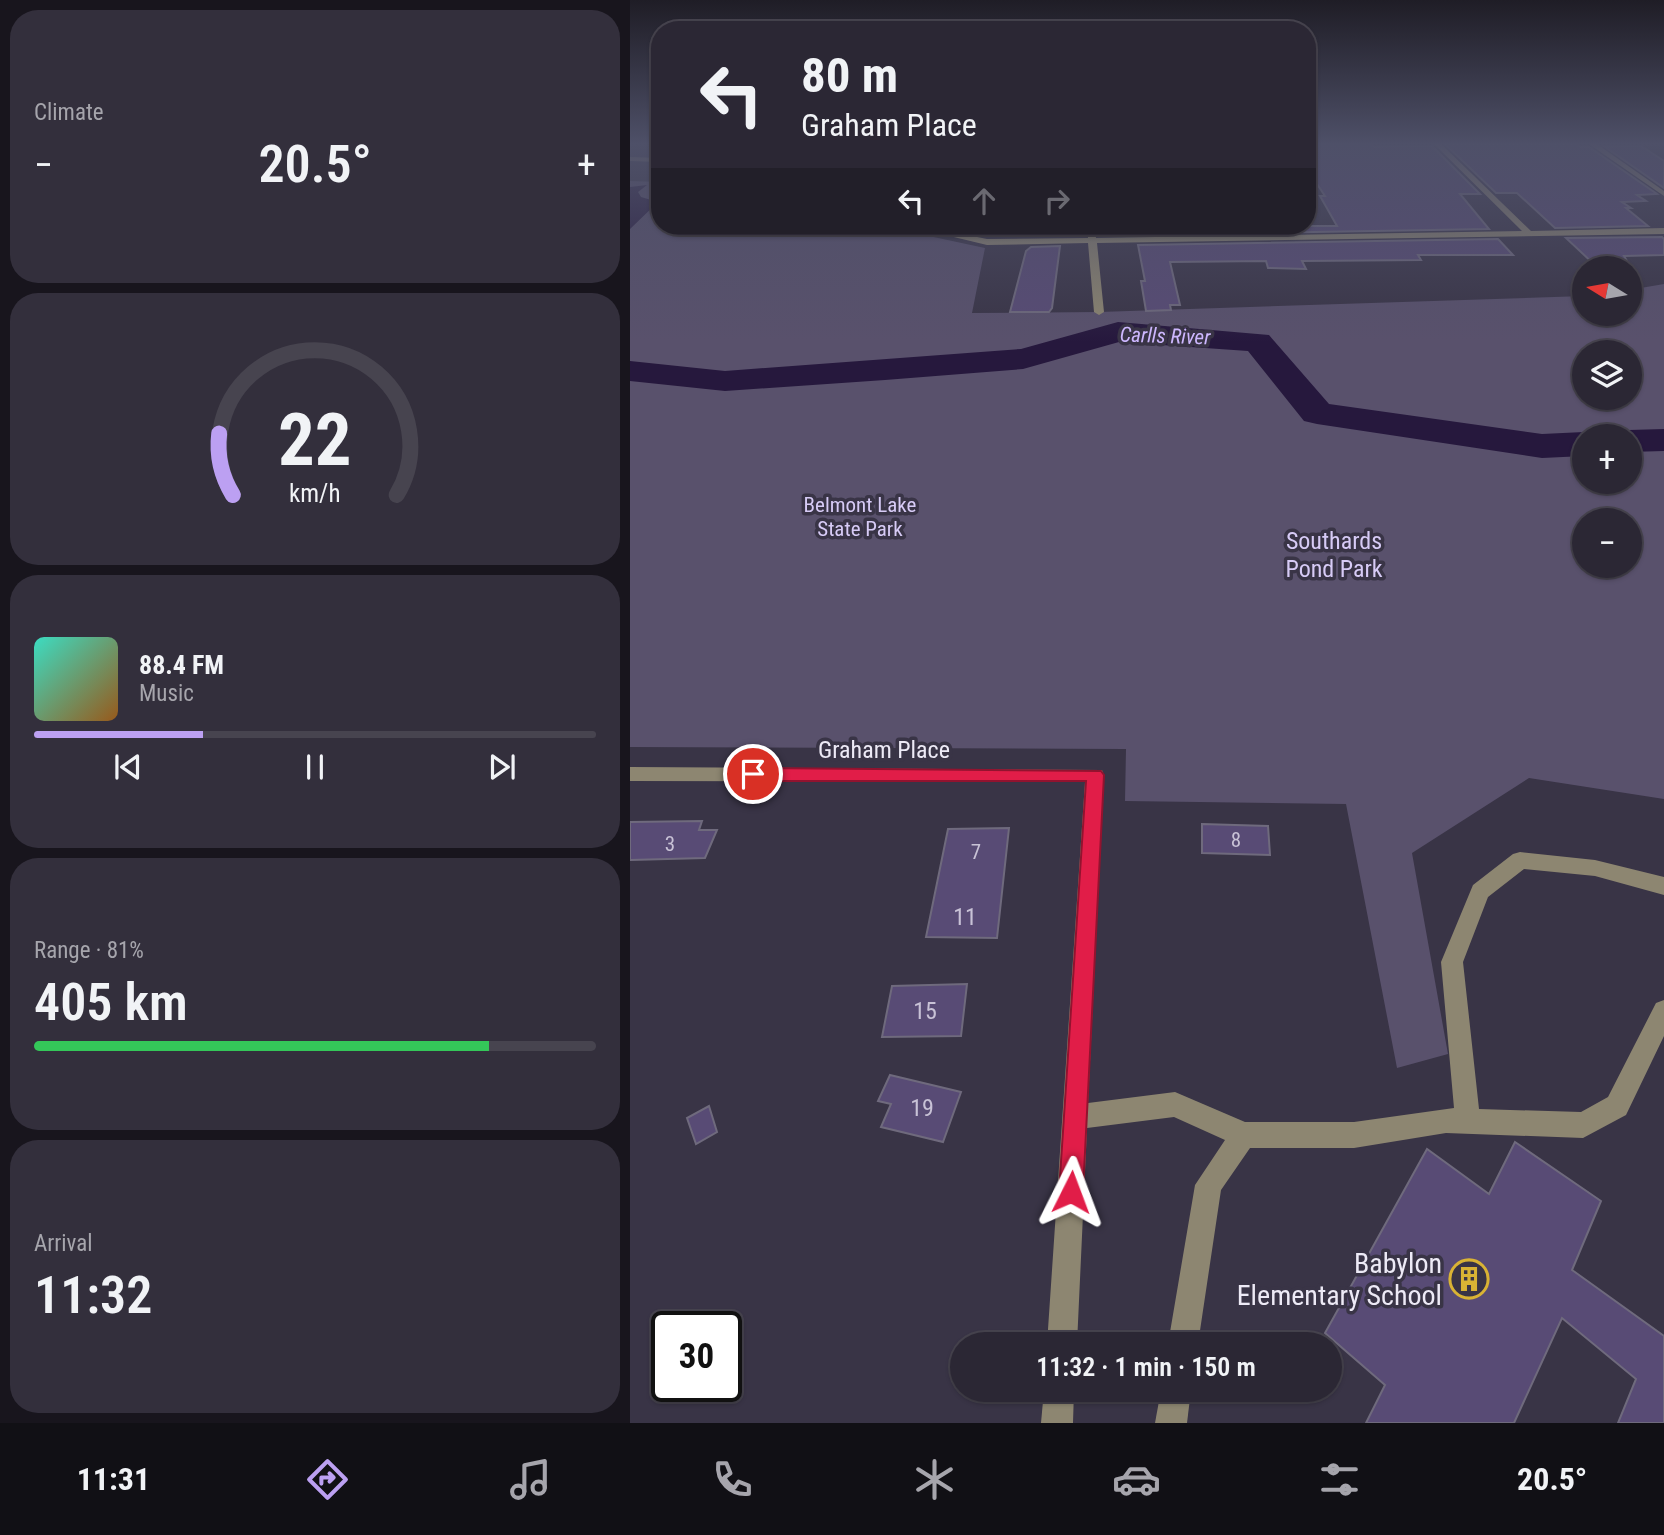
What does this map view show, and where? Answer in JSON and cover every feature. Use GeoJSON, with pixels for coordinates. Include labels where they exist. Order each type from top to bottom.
{"type":"FeatureCollection","features":[{"type":"Feature","properties":{"kind":"street"},"geometry":{"type":"LineString","coordinates":[[1504,208],[1529,233]]}},
{"type":"Feature","properties":{"kind":"street"},"geometry":{"type":"LineString","coordinates":[[954,235],[987,242],[1664,231]]}},
{"type":"Feature","properties":{"kind":"street"},"geometry":{"type":"LineString","coordinates":[[1092,235],[1099,313]]}},
{"type":"Feature","properties":{"kind":"street","name":"Graham Place"},"geometry":{"type":"LineString","coordinates":[[630,774],[1095,775],[1075,1117]]}},
{"type":"Feature","properties":{"kind":"street"},"geometry":{"type":"LineString","coordinates":[[1468,1121],[1452,962],[1480,891],[1520,860],[1595,868],[1664,886]]}},
{"type":"Feature","properties":{"kind":"street"},"geometry":{"type":"LineString","coordinates":[[1063,1332],[1075,1117],[1175,1104],[1244,1135],[1354,1135],[1446,1119],[1583,1125],[1617,1105],[1664,1011]]}},
{"type":"Feature","properties":{"kind":"street"},"geometry":{"type":"LineString","coordinates":[[1185,1332],[1208,1185],[1244,1135]]}},
{"type":"Feature","properties":{"kind":"street"},"geometry":{"type":"LineString","coordinates":[[1057,1423],[1058,1402]]}},
{"type":"Feature","properties":{"kind":"street"},"geometry":{"type":"LineString","coordinates":[[1171,1423],[1174,1402]]}},
{"type":"Feature","properties":{"kind":"green space","name":"Southards Pond Park"},"geometry":{"type":"Polygon","coordinates":[[[630,208],[651,208],[651,235],[924,235],[985,248],[972,313],[1099,312],[1572,296],[1572,326],[1642,326],[1642,288],[1664,284],[1664,799],[1529,778],[1412,853],[1448,1054],[1397,1068],[1346,804],[1125,801],[1126,749],[630,747],[630,208]]]}},
{"type":"Feature","properties":{"kind":"shaded area"},"geometry":{"type":"Polygon","coordinates":[[[630,208],[651,208],[651,209],[630,229],[630,208]]]}},
{"type":"Feature","properties":{"kind":"building"},"geometry":{"type":"Polygon","coordinates":[[[1327,208],[1472,208],[1489,229],[1316,232],[1316,226],[1337,226],[1327,208]]]}},
{"type":"Feature","properties":{"kind":"building"},"geometry":{"type":"Polygon","coordinates":[[[1534,208],[1626,208],[1648,226],[1555,228],[1534,208]]]}},
{"type":"Feature","properties":{"kind":"building"},"geometry":{"type":"Polygon","coordinates":[[[1662,237],[1664,255],[1585,256],[1566,238],[1662,237]]]}},
{"type":"Feature","properties":{"kind":"building"},"geometry":{"type":"Polygon","coordinates":[[[1498,239],[1513,255],[1418,255],[1421,260],[1302,261],[1306,269],[1268,268],[1266,261],[1170,262],[1180,305],[1170,305],[1171,310],[1146,311],[1141,281],[1145,281],[1138,245],[1498,239]]]}},
{"type":"Feature","properties":{"kind":"building"},"geometry":{"type":"Polygon","coordinates":[[[1060,246],[1052,308],[1049,312],[1010,312],[1026,251],[1031,247],[1060,246]]]}},
{"type":"Feature","properties":{"kind":"building"},"geometry":{"type":"Polygon","coordinates":[[[702,821],[699,830],[717,830],[705,858],[630,860],[630,822],[702,821]]]}},
{"type":"Feature","properties":{"kind":"building"},"geometry":{"type":"Polygon","coordinates":[[[1202,824],[1268,826],[1270,855],[1202,853],[1202,824]]]}},
{"type":"Feature","properties":{"kind":"building"},"geometry":{"type":"Polygon","coordinates":[[[1009,828],[997,938],[926,937],[948,829],[1009,828]]]}},
{"type":"Feature","properties":{"kind":"building"},"geometry":{"type":"Polygon","coordinates":[[[967,984],[961,1036],[882,1037],[892,986],[967,984]]]}},
{"type":"Feature","properties":{"kind":"building"},"geometry":{"type":"Polygon","coordinates":[[[890,1075],[961,1092],[943,1142],[881,1127],[891,1104],[878,1101],[890,1075]]]}},
{"type":"Feature","properties":{"kind":"building"},"geometry":{"type":"Polygon","coordinates":[[[709,1106],[717,1132],[696,1144],[687,1118],[709,1106]]]}},
{"type":"Feature","properties":{"kind":"building","name":"Babylon Elementary School"},"geometry":{"type":"Polygon","coordinates":[[[1515,1142],[1601,1201],[1572,1270],[1664,1336],[1664,1423],[1618,1423],[1636,1379],[1562,1318],[1514,1423],[1366,1423],[1385,1385],[1342,1348],[1342,1332],[1326,1332],[1427,1149],[1489,1194],[1515,1142]]]}},
{"type":"Feature","properties":{"kind":"waterway","name":"Carlls River"},"geometry":{"type":"LineString","coordinates":[[630,371],[725,381],[1023,359],[1118,332],[1258,342],[1317,413],[1542,446],[1572,445]]}},
{"type":"Feature","properties":{"kind":"waterway","name":"Carlls River"},"geometry":{"type":"LineString","coordinates":[[1642,441],[1664,440]]}},
{"type":"Feature","properties":{"kind":"place","name":"Babylon Elementary School"},"geometry":{"type":"Point","coordinates":[1469,1279]}},
{"type":"Feature","properties":{"kind":"route"},"geometry":{"type":"LineString","coordinates":[[753,774],[1095,775],[1071,1192]]}},
{"type":"Feature","properties":{"kind":"park label","name":"Belmont Lake State Park"},"geometry":{"type":"Point","coordinates":[860,517]}}]}
